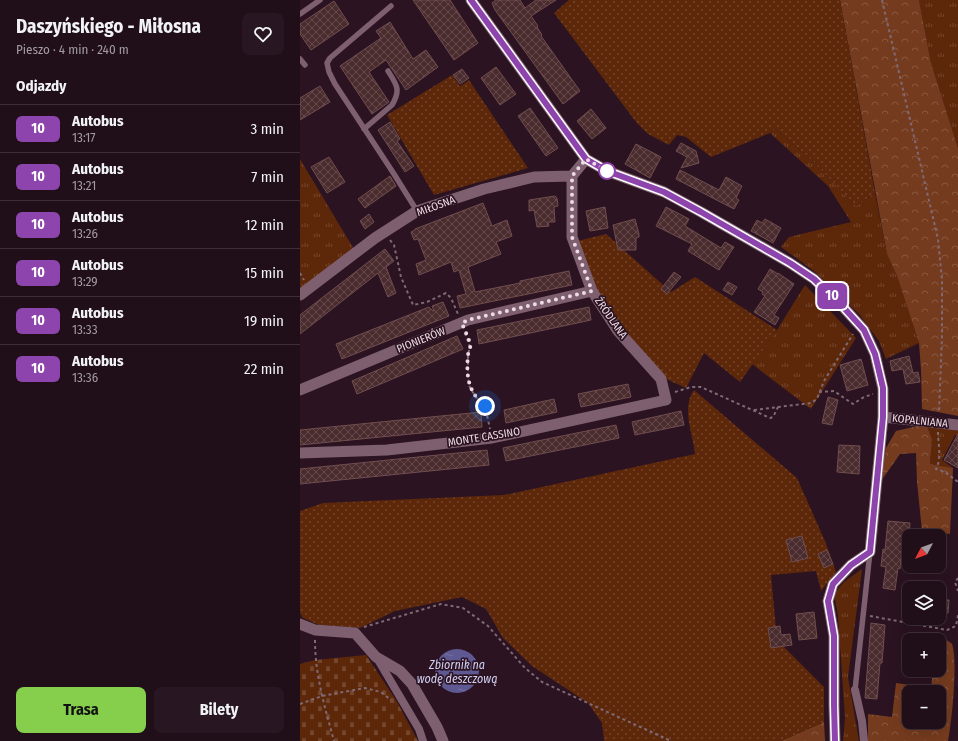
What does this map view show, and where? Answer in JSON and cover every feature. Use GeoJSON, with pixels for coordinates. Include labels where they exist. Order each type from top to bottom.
{"type":"FeatureCollection","features":[{"type":"Feature","properties":{"kind":"street"},"geometry":{"type":"LineString","coordinates":[[471,0],[586,159],[607,171],[664,192],[790,263],[814,279],[864,330],[875,354],[883,391],[883,417],[870,552],[851,565],[833,584],[828,601],[834,636],[835,741]]}},
{"type":"Feature","properties":{"kind":"street"},"geometry":{"type":"LineString","coordinates":[[572,176],[586,159]]}},
{"type":"Feature","properties":{"kind":"street","name":"MIŁOSNA"},"geometry":{"type":"LineString","coordinates":[[300,295],[384,232],[417,211],[484,190],[534,177],[572,176]]}},
{"type":"Feature","properties":{"kind":"street","name":"ŹRÓDLANA"},"geometry":{"type":"LineString","coordinates":[[572,176],[572,237],[592,291],[618,331],[661,379],[665,398]]}},
{"type":"Feature","properties":{"kind":"street","name":"PIONIERÓW"},"geometry":{"type":"LineString","coordinates":[[300,390],[468,320],[592,291]]}},
{"type":"Feature","properties":{"kind":"street","name":"MONTE CASSINO"},"geometry":{"type":"LineString","coordinates":[[300,454],[387,450],[492,438],[665,398]]}},
{"type":"Feature","properties":{"kind":"street","name":"KOPALNIANA"},"geometry":{"type":"LineString","coordinates":[[883,417],[958,425]]}},
{"type":"Feature","properties":{"kind":"street"},"geometry":{"type":"LineString","coordinates":[[300,624],[315,630],[355,633],[376,657],[419,729],[423,741]]}},
{"type":"Feature","properties":{"kind":"street"},"geometry":{"type":"LineString","coordinates":[[376,657],[400,670],[412,684],[437,727],[443,741]]}},
{"type":"Feature","properties":{"kind":"street"},"geometry":{"type":"LineString","coordinates":[[855,690],[862,721],[864,741]]}},
{"type":"Feature","properties":{"kind":"lane"},"geometry":{"type":"LineString","coordinates":[[300,14],[320,0]]}},
{"type":"Feature","properties":{"kind":"lane"},"geometry":{"type":"LineString","coordinates":[[391,6],[330,58],[327,63],[329,72],[335,84],[417,211]]}},
{"type":"Feature","properties":{"kind":"lane"},"geometry":{"type":"LineString","coordinates":[[300,59],[305,65]]}},
{"type":"Feature","properties":{"kind":"lane"},"geometry":{"type":"LineString","coordinates":[[364,129],[392,105],[395,100],[398,92],[396,83],[388,72]]}},
{"type":"Feature","properties":{"kind":"lane"},"geometry":{"type":"LineString","coordinates":[[855,690],[870,552]]}},
{"type":"Feature","properties":{"kind":"path"},"geometry":{"type":"LineString","coordinates":[[882,0],[938,239],[942,296],[939,414]]}},
{"type":"Feature","properties":{"kind":"path"},"geometry":{"type":"LineString","coordinates":[[384,232],[394,245],[401,277],[413,305],[426,302],[446,293],[451,298],[462,323],[470,347],[468,354],[468,379],[470,388],[478,400],[485,406],[492,438]]}},
{"type":"Feature","properties":{"kind":"path"},"geometry":{"type":"LineString","coordinates":[[754,410],[811,403],[817,399],[824,381],[856,331]]}},
{"type":"Feature","properties":{"kind":"path"},"geometry":{"type":"LineString","coordinates":[[665,398],[691,387],[701,387],[770,418],[773,417],[778,407]]}},
{"type":"Feature","properties":{"kind":"path"},"geometry":{"type":"LineString","coordinates":[[819,392],[834,391],[853,404],[864,397],[883,391]]}},
{"type":"Feature","properties":{"kind":"path"},"geometry":{"type":"LineString","coordinates":[[938,430],[938,438],[940,442],[938,465],[936,468],[945,472],[958,482]]}},
{"type":"Feature","properties":{"kind":"path"},"geometry":{"type":"LineString","coordinates":[[958,578],[955,582],[958,591]]}},
{"type":"Feature","properties":{"kind":"path"},"geometry":{"type":"LineString","coordinates":[[355,633],[360,628],[441,604],[463,608],[488,626],[525,668],[542,682],[671,741]]}},
{"type":"Feature","properties":{"kind":"path"},"geometry":{"type":"LineString","coordinates":[[863,615],[948,630],[956,626],[958,615]]}},
{"type":"Feature","properties":{"kind":"path"},"geometry":{"type":"LineString","coordinates":[[315,630],[315,660],[322,696],[334,741]]}},
{"type":"Feature","properties":{"kind":"path"},"geometry":{"type":"LineString","coordinates":[[300,704],[322,696],[365,688],[381,692],[391,701]]}},
{"type":"Feature","properties":{"kind":"green space"},"geometry":{"type":"Polygon","coordinates":[[[569,0],[840,0],[875,193],[856,206],[812,160],[775,129],[770,133],[711,157],[686,137],[677,135],[669,145],[648,134],[636,122],[554,13],[569,0]]]}},
{"type":"Feature","properties":{"kind":"green space"},"geometry":{"type":"Polygon","coordinates":[[[840,0],[919,0],[931,63],[958,148],[958,416],[922,409],[919,343],[897,276],[887,254],[840,0]]]}},
{"type":"Feature","properties":{"kind":"green space"},"geometry":{"type":"Polygon","coordinates":[[[919,0],[958,0],[958,148],[931,63],[919,0]]]}},
{"type":"Feature","properties":{"kind":"green space"},"geometry":{"type":"Polygon","coordinates":[[[452,75],[460,86],[469,80],[528,168],[434,195],[387,115],[452,75]]]}},
{"type":"Feature","properties":{"kind":"green space"},"geometry":{"type":"Polygon","coordinates":[[[775,129],[812,160],[856,206],[875,193],[887,254],[897,276],[919,343],[886,359],[879,341],[859,314],[814,271],[781,247],[789,237],[851,222],[828,186],[770,133],[775,129]]]}},
{"type":"Feature","properties":{"kind":"green space"},"geometry":{"type":"Polygon","coordinates":[[[300,159],[355,251],[300,293],[300,159]]]}},
{"type":"Feature","properties":{"kind":"green space"},"geometry":{"type":"Polygon","coordinates":[[[606,234],[671,292],[695,277],[777,330],[740,382],[704,353],[686,388],[664,378],[599,301],[577,241],[606,234]]]}},
{"type":"Feature","properties":{"kind":"green space"},"geometry":{"type":"Polygon","coordinates":[[[805,285],[856,338],[811,409],[752,364],[777,330],[805,285]]]}},
{"type":"Feature","properties":{"kind":"green space"},"geometry":{"type":"Polygon","coordinates":[[[694,390],[797,478],[825,541],[836,572],[821,591],[816,571],[771,575],[777,640],[824,687],[824,722],[781,741],[604,741],[602,723],[588,703],[532,666],[503,638],[486,609],[462,597],[395,611],[360,628],[319,625],[303,618],[300,613],[300,511],[323,503],[504,495],[695,454],[688,413],[690,397],[694,390]]]}},
{"type":"Feature","properties":{"kind":"green space"},"geometry":{"type":"Polygon","coordinates":[[[926,424],[950,428],[957,431],[958,429],[958,436],[955,435],[942,460],[953,468],[930,464],[932,439],[926,424]]]}},
{"type":"Feature","properties":{"kind":"green space"},"geometry":{"type":"Polygon","coordinates":[[[926,424],[932,439],[930,464],[953,468],[950,534],[946,534],[946,529],[922,529],[917,482],[916,453],[900,454],[881,481],[886,448],[896,431],[926,424]]]}},
{"type":"Feature","properties":{"kind":"green space"},"geometry":{"type":"Polygon","coordinates":[[[862,569],[848,677],[859,741],[843,741],[845,718],[838,615],[834,594],[844,582],[862,569]]]}},
{"type":"Feature","properties":{"kind":"green space"},"geometry":{"type":"Polygon","coordinates":[[[946,640],[952,644],[954,652],[954,691],[948,741],[868,741],[868,714],[892,717],[896,683],[910,685],[902,685],[902,729],[946,729],[946,685],[931,685],[932,677],[946,677],[946,640]]]}},
{"type":"Feature","properties":{"kind":"green space"},"geometry":{"type":"Polygon","coordinates":[[[366,655],[396,700],[418,741],[300,741],[300,664],[315,660],[366,655]]]}},
{"type":"Feature","properties":{"kind":"green space"},"geometry":{"type":"Polygon","coordinates":[[[824,722],[825,741],[781,741],[824,722]]]}},
{"type":"Feature","properties":{"kind":"water","name":"Zbiornik na wodę deszczową"},"geometry":{"type":"Polygon","coordinates":[[[453,649],[461,649],[473,655],[479,667],[479,675],[473,687],[461,693],[453,693],[441,687],[435,675],[435,667],[441,655],[453,649]]]}},
{"type":"Feature","properties":{"kind":"building"},"geometry":{"type":"Polygon","coordinates":[[[413,0],[450,0],[478,43],[454,60],[413,0]]]}},
{"type":"Feature","properties":{"kind":"building"},"geometry":{"type":"Polygon","coordinates":[[[496,0],[520,0],[525,8],[536,0],[556,0],[531,16],[538,26],[537,27],[542,35],[541,36],[580,91],[563,104],[495,10],[492,3],[496,0]]]}},
{"type":"Feature","properties":{"kind":"building"},"geometry":{"type":"Polygon","coordinates":[[[334,1],[349,24],[311,50],[300,34],[300,24],[334,1]]]}},
{"type":"Feature","properties":{"kind":"building"},"geometry":{"type":"Polygon","coordinates":[[[390,22],[413,59],[426,50],[438,67],[406,90],[386,60],[369,72],[389,102],[372,114],[340,66],[381,38],[376,31],[390,22]]]}},
{"type":"Feature","properties":{"kind":"building"},"geometry":{"type":"Polygon","coordinates":[[[496,67],[516,94],[500,105],[481,78],[496,67]]]}},
{"type":"Feature","properties":{"kind":"building"},"geometry":{"type":"Polygon","coordinates":[[[462,69],[469,78],[460,84],[453,75],[462,69]]]}},
{"type":"Feature","properties":{"kind":"building"},"geometry":{"type":"Polygon","coordinates":[[[320,86],[330,102],[300,120],[300,98],[320,86]]]}},
{"type":"Feature","properties":{"kind":"building"},"geometry":{"type":"Polygon","coordinates":[[[530,108],[558,148],[546,156],[518,116],[530,108]]]}},
{"type":"Feature","properties":{"kind":"building"},"geometry":{"type":"Polygon","coordinates":[[[591,109],[606,128],[592,139],[577,121],[591,109]]]}},
{"type":"Feature","properties":{"kind":"building"},"geometry":{"type":"Polygon","coordinates":[[[390,122],[400,139],[397,141],[414,166],[405,172],[378,130],[390,122]]]}},
{"type":"Feature","properties":{"kind":"building"},"geometry":{"type":"Polygon","coordinates":[[[681,143],[696,151],[699,163],[681,168],[687,157],[676,151],[681,143]]]}},
{"type":"Feature","properties":{"kind":"building"},"geometry":{"type":"Polygon","coordinates":[[[636,144],[661,157],[650,178],[625,164],[636,144]]]}},
{"type":"Feature","properties":{"kind":"building"},"geometry":{"type":"Polygon","coordinates":[[[329,157],[345,182],[327,193],[311,167],[329,157]]]}},
{"type":"Feature","properties":{"kind":"building"},"geometry":{"type":"Polygon","coordinates":[[[680,170],[719,190],[726,177],[742,186],[736,198],[739,200],[734,209],[676,179],[680,170]]]}},
{"type":"Feature","properties":{"kind":"building"},"geometry":{"type":"Polygon","coordinates":[[[390,176],[396,186],[365,208],[358,199],[390,176]]]}},
{"type":"Feature","properties":{"kind":"building"},"geometry":{"type":"Polygon","coordinates":[[[555,196],[557,198],[558,206],[554,207],[555,222],[548,222],[549,226],[537,227],[534,210],[529,211],[529,200],[555,196]]]}},
{"type":"Feature","properties":{"kind":"building"},"geometry":{"type":"Polygon","coordinates":[[[483,203],[492,226],[507,220],[512,236],[496,242],[501,254],[468,267],[475,292],[569,271],[572,285],[460,308],[457,296],[466,294],[459,270],[454,272],[451,262],[419,275],[416,264],[426,260],[418,239],[414,240],[411,232],[415,229],[483,203]]]}},
{"type":"Feature","properties":{"kind":"building"},"geometry":{"type":"Polygon","coordinates":[[[605,207],[608,228],[590,231],[586,211],[605,207]]]}},
{"type":"Feature","properties":{"kind":"building"},"geometry":{"type":"Polygon","coordinates":[[[666,207],[689,219],[685,226],[721,248],[725,242],[734,247],[719,270],[688,251],[692,244],[656,226],[666,207]]]}},
{"type":"Feature","properties":{"kind":"building"},"geometry":{"type":"Polygon","coordinates":[[[369,214],[374,222],[365,229],[360,221],[369,214]]]}},
{"type":"Feature","properties":{"kind":"building"},"geometry":{"type":"Polygon","coordinates":[[[635,219],[639,234],[639,237],[636,238],[636,250],[618,250],[613,225],[635,219]]]}},
{"type":"Feature","properties":{"kind":"building"},"geometry":{"type":"Polygon","coordinates":[[[765,219],[781,228],[773,243],[751,231],[757,220],[762,223],[765,219]]]}},
{"type":"Feature","properties":{"kind":"building"},"geometry":{"type":"Polygon","coordinates":[[[385,249],[394,261],[386,267],[396,293],[388,297],[378,273],[300,334],[300,315],[385,249]]]}},
{"type":"Feature","properties":{"kind":"building"},"geometry":{"type":"Polygon","coordinates":[[[770,269],[794,284],[774,315],[779,318],[775,325],[754,312],[765,296],[762,294],[763,292],[758,289],[770,269]]]}},
{"type":"Feature","properties":{"kind":"building"},"geometry":{"type":"Polygon","coordinates":[[[674,272],[681,277],[667,294],[661,289],[674,272]]]}},
{"type":"Feature","properties":{"kind":"building"},"geometry":{"type":"Polygon","coordinates":[[[728,282],[737,287],[732,295],[723,290],[728,282]]]}},
{"type":"Feature","properties":{"kind":"building"},"geometry":{"type":"Polygon","coordinates":[[[443,302],[449,316],[342,359],[336,344],[429,307],[434,311],[432,306],[443,302]]]}},
{"type":"Feature","properties":{"kind":"building"},"geometry":{"type":"Polygon","coordinates":[[[589,307],[591,320],[479,344],[477,330],[589,307]]]}},
{"type":"Feature","properties":{"kind":"building"},"geometry":{"type":"Polygon","coordinates":[[[457,336],[463,349],[357,394],[352,381],[457,336]]]}},
{"type":"Feature","properties":{"kind":"building"},"geometry":{"type":"Polygon","coordinates":[[[909,356],[913,373],[918,372],[920,382],[906,384],[903,369],[892,371],[890,361],[909,356]]]}},
{"type":"Feature","properties":{"kind":"building"},"geometry":{"type":"Polygon","coordinates":[[[861,359],[868,385],[847,391],[840,365],[861,359]]]}},
{"type":"Feature","properties":{"kind":"building"},"geometry":{"type":"Polygon","coordinates":[[[628,384],[631,397],[581,407],[578,394],[628,384]]]}},
{"type":"Feature","properties":{"kind":"building"},"geometry":{"type":"Polygon","coordinates":[[[828,397],[838,400],[832,425],[822,423],[828,397]]]}},
{"type":"Feature","properties":{"kind":"building"},"geometry":{"type":"Polygon","coordinates":[[[554,399],[557,412],[506,423],[504,410],[554,399]]]}},
{"type":"Feature","properties":{"kind":"building"},"geometry":{"type":"Polygon","coordinates":[[[681,411],[684,425],[635,435],[632,422],[681,411]]]}},
{"type":"Feature","properties":{"kind":"building"},"geometry":{"type":"Polygon","coordinates":[[[481,412],[482,427],[300,445],[300,430],[481,412]]]}},
{"type":"Feature","properties":{"kind":"building"},"geometry":{"type":"Polygon","coordinates":[[[616,425],[619,438],[506,461],[503,448],[616,425]]]}},
{"type":"Feature","properties":{"kind":"building"},"geometry":{"type":"Polygon","coordinates":[[[958,434],[958,468],[944,460],[958,434]]]}},
{"type":"Feature","properties":{"kind":"building"},"geometry":{"type":"Polygon","coordinates":[[[839,445],[860,446],[859,474],[837,472],[839,445]]]}},
{"type":"Feature","properties":{"kind":"building"},"geometry":{"type":"Polygon","coordinates":[[[487,450],[489,465],[300,484],[300,469],[487,450]]]}},
{"type":"Feature","properties":{"kind":"building"},"geometry":{"type":"Polygon","coordinates":[[[888,521],[910,523],[910,529],[902,529],[900,569],[898,568],[895,590],[883,588],[886,567],[881,566],[883,549],[885,550],[888,521]]]}},
{"type":"Feature","properties":{"kind":"building"},"geometry":{"type":"Polygon","coordinates":[[[802,536],[808,558],[792,562],[786,540],[802,536]]]}},
{"type":"Feature","properties":{"kind":"building"},"geometry":{"type":"Polygon","coordinates":[[[827,550],[833,564],[824,568],[818,554],[827,550]]]}},
{"type":"Feature","properties":{"kind":"building"},"geometry":{"type":"Polygon","coordinates":[[[946,600],[949,600],[948,613],[946,613],[946,600]]]}},
{"type":"Feature","properties":{"kind":"building"},"geometry":{"type":"Polygon","coordinates":[[[814,612],[817,638],[799,640],[796,614],[814,612]]]}},
{"type":"Feature","properties":{"kind":"building"},"geometry":{"type":"Polygon","coordinates":[[[871,623],[885,625],[877,699],[865,698],[871,623]]]}},
{"type":"Feature","properties":{"kind":"building"},"geometry":{"type":"Polygon","coordinates":[[[780,626],[781,635],[790,634],[792,645],[771,648],[768,628],[780,626]]]}},
{"type":"Feature","properties":{"kind":"bus line","name":"10"},"geometry":{"type":"LineString","coordinates":[[471,0],[586,159],[607,171],[664,192],[790,263],[814,279],[864,330],[875,354],[883,388],[883,417],[870,552],[863,555],[851,565],[833,584],[828,601],[834,636],[835,741]]}},
{"type":"Feature","properties":{"kind":"route"},"geometry":{"type":"LineString","coordinates":[[485,406],[478,400],[470,388],[468,379],[468,354],[470,347],[462,323],[468,320],[592,291],[572,237],[572,176],[586,159],[607,171]]}}]}
